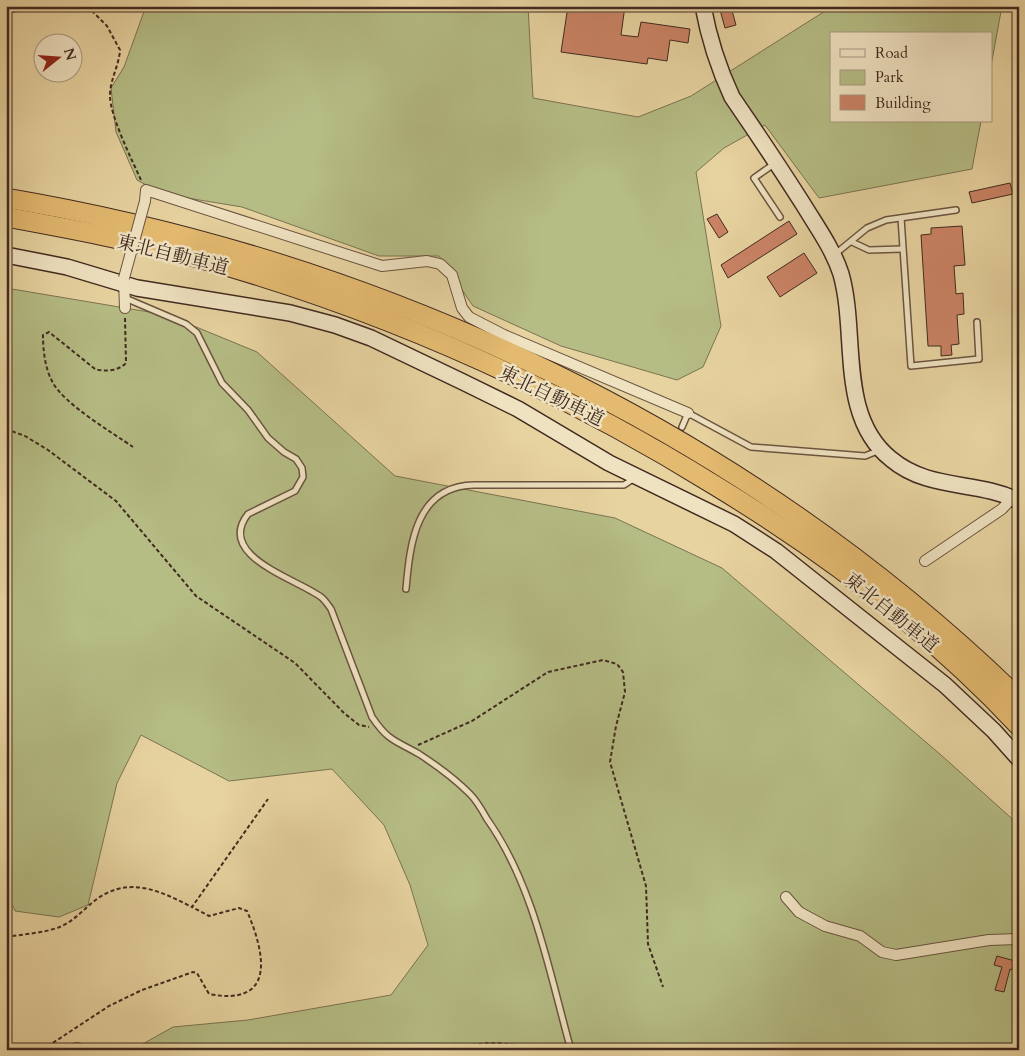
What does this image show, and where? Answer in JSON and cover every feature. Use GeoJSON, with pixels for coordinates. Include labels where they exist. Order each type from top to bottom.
{"type":"FeatureCollection","features":[{"type":"Feature","properties":{"kind":"highway","name":"東北自動車道"},"geometry":{"type":"LineString","coordinates":[[6,198],[116,220],[198,240],[282,264],[369,294],[446,324],[535,364],[696,450],[812,525],[918,606],[970,651],[1019,699]]}},
{"type":"Feature","properties":{"kind":"highway","name":"東北自動車道"},"geometry":{"type":"LineString","coordinates":[[6,217],[98,234],[198,258],[271,280],[362,311],[437,341],[529,382],[610,423],[686,467],[800,539],[931,642],[959,666],[1019,726]]}},
{"type":"Feature","properties":{"kind":"street"},"geometry":{"type":"LineString","coordinates":[[703,6],[709,42],[718,68],[732,97],[834,255],[846,295],[859,410],[866,429],[880,450],[912,474],[1015,499]]}},
{"type":"Feature","properties":{"kind":"street"},"geometry":{"type":"LineString","coordinates":[[124,292],[146,196],[382,266],[427,261],[440,264],[452,275],[462,308],[470,317],[504,335],[688,413]]}},
{"type":"Feature","properties":{"kind":"street"},"geometry":{"type":"LineString","coordinates":[[6,255],[67,267],[124,292],[290,314],[335,325],[371,338],[518,409],[636,477],[651,482],[734,524],[776,550],[945,685],[994,731],[1019,759]]}},
{"type":"Feature","properties":{"kind":"street"},"geometry":{"type":"LineString","coordinates":[[925,561],[1015,499]]}},
{"type":"Feature","properties":{"kind":"street"},"geometry":{"type":"LineString","coordinates":[[786,897],[799,912],[824,926],[860,936],[882,952],[896,955],[989,940],[1019,939]]}},
{"type":"Feature","properties":{"kind":"lane"},"geometry":{"type":"LineString","coordinates":[[776,163],[754,178],[780,217]]}},
{"type":"Feature","properties":{"kind":"lane"},"geometry":{"type":"LineString","coordinates":[[834,255],[867,228],[886,220],[956,210]]}},
{"type":"Feature","properties":{"kind":"lane"},"geometry":{"type":"LineString","coordinates":[[901,218],[911,366],[979,359],[977,322]]}},
{"type":"Feature","properties":{"kind":"lane"},"geometry":{"type":"LineString","coordinates":[[852,242],[869,250],[902,249]]}},
{"type":"Feature","properties":{"kind":"lane"},"geometry":{"type":"LineString","coordinates":[[124,292],[186,324],[197,333],[222,383],[248,410],[268,438],[284,452],[296,459],[302,468],[303,477],[295,491],[248,514],[240,528],[240,538],[252,556],[276,574],[323,598],[331,609],[372,718],[381,731],[392,741],[409,749],[440,769],[471,795],[509,852],[526,890],[571,1050]]}},
{"type":"Feature","properties":{"kind":"lane"},"geometry":{"type":"LineString","coordinates":[[682,427],[688,413],[751,447],[865,456],[880,450]]}},
{"type":"Feature","properties":{"kind":"lane"},"geometry":{"type":"LineString","coordinates":[[406,589],[413,536],[430,504],[439,493],[450,487],[474,485],[624,485],[636,477]]}},
{"type":"Feature","properties":{"kind":"path"},"geometry":{"type":"LineString","coordinates":[[6,10],[13,12],[54,6]]}},
{"type":"Feature","properties":{"kind":"path"},"geometry":{"type":"LineString","coordinates":[[87,6],[107,26],[120,50],[111,80],[110,98],[118,127],[146,196]]}},
{"type":"Feature","properties":{"kind":"path"},"geometry":{"type":"LineString","coordinates":[[124,292],[126,363],[123,367],[103,371],[95,369],[49,332],[43,335],[43,345],[48,372],[58,390],[72,404],[134,448]]}},
{"type":"Feature","properties":{"kind":"path"},"geometry":{"type":"LineString","coordinates":[[6,429],[25,436],[48,450],[116,501],[196,596],[294,664],[344,713],[359,725],[381,731]]}},
{"type":"Feature","properties":{"kind":"path"},"geometry":{"type":"LineString","coordinates":[[409,749],[472,721],[548,672],[603,660],[617,664],[623,672],[625,692],[616,726],[610,762],[646,886],[648,944],[663,987]]}},
{"type":"Feature","properties":{"kind":"path"},"geometry":{"type":"LineString","coordinates":[[192,907],[268,800]]}},
{"type":"Feature","properties":{"kind":"path"},"geometry":{"type":"LineString","coordinates":[[6,937],[61,926],[78,917],[105,894],[134,886],[162,892],[209,916],[239,908],[246,911],[255,930],[260,956],[259,982],[254,988],[229,996],[209,994],[196,973],[193,972],[142,990],[109,1006],[42,1050]]}},
{"type":"Feature","properties":{"kind":"path"},"geometry":{"type":"LineString","coordinates":[[453,1050],[466,1046],[503,1043],[535,1050]]}},
{"type":"Feature","properties":{"kind":"green space"},"geometry":{"type":"Polygon","coordinates":[[[146,6],[528,6],[533,98],[638,117],[691,96],[833,6],[1002,6],[992,61],[992,32],[830,32],[830,122],[981,122],[972,169],[819,198],[765,125],[724,148],[696,172],[721,326],[703,367],[677,380],[561,346],[473,306],[439,256],[379,256],[242,207],[163,194],[137,180],[116,132],[111,88],[124,67],[146,6]]]}},
{"type":"Feature","properties":{"kind":"green space"},"geometry":{"type":"Polygon","coordinates":[[[6,288],[167,315],[257,352],[395,476],[615,518],[722,568],[941,755],[1019,825],[1019,1050],[132,1050],[173,1027],[248,1020],[391,995],[428,945],[410,885],[384,825],[332,769],[229,781],[141,735],[117,783],[88,905],[59,917],[15,911],[6,890],[6,288]]]}},
{"type":"Feature","properties":{"kind":"building"},"geometry":{"type":"Polygon","coordinates":[[[568,6],[625,6],[621,35],[638,37],[641,22],[690,29],[688,43],[670,40],[667,61],[648,58],[647,64],[561,52],[568,6]]]}},
{"type":"Feature","properties":{"kind":"building"},"geometry":{"type":"Polygon","coordinates":[[[731,7],[736,25],[725,28],[720,10],[731,7]]]}},
{"type":"Feature","properties":{"kind":"building"},"geometry":{"type":"Polygon","coordinates":[[[1010,183],[1013,194],[972,203],[969,192],[1010,183]]]}},
{"type":"Feature","properties":{"kind":"building"},"geometry":{"type":"Polygon","coordinates":[[[717,214],[728,232],[719,238],[707,219],[717,214]]]}},
{"type":"Feature","properties":{"kind":"building"},"geometry":{"type":"Polygon","coordinates":[[[789,221],[797,234],[728,278],[721,265],[789,221]]]}},
{"type":"Feature","properties":{"kind":"building"},"geometry":{"type":"Polygon","coordinates":[[[962,226],[965,265],[954,266],[956,294],[963,293],[964,314],[957,315],[959,344],[951,345],[952,355],[941,356],[941,346],[928,346],[921,235],[931,234],[931,228],[962,226]]]}},
{"type":"Feature","properties":{"kind":"building"},"geometry":{"type":"Polygon","coordinates":[[[804,253],[817,273],[780,297],[767,277],[804,253]]]}},
{"type":"Feature","properties":{"kind":"building"},"geometry":{"type":"Polygon","coordinates":[[[997,956],[1015,961],[1012,970],[1010,969],[1004,992],[995,990],[1002,967],[994,965],[997,956]]]}}]}
